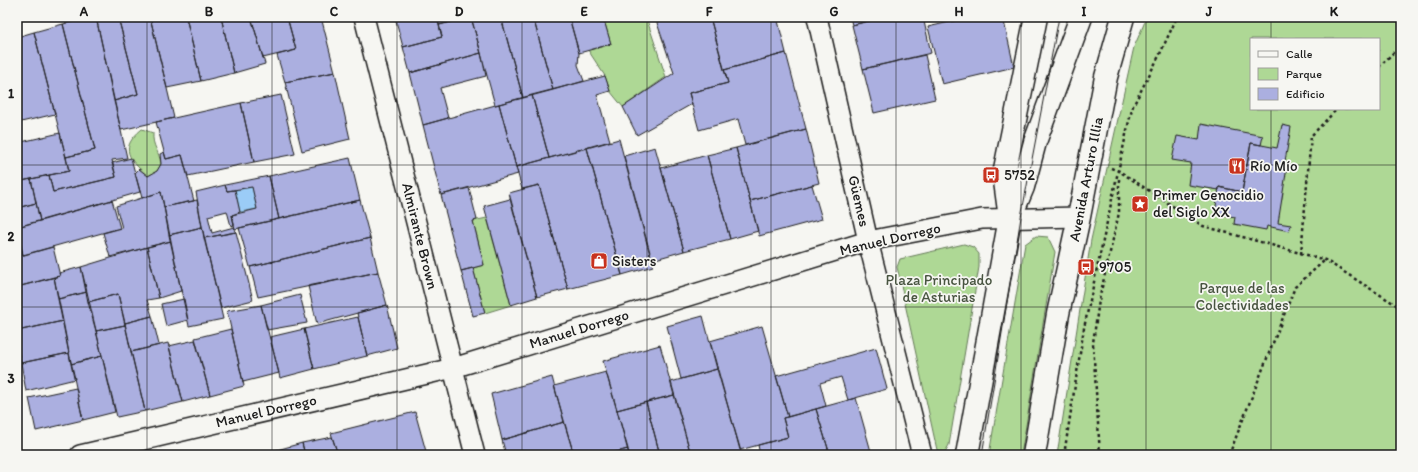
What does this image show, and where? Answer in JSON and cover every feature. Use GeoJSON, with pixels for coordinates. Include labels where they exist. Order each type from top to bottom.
{"type":"FeatureCollection","features":[{"type":"Feature","properties":{"kind":"main road"},"geometry":{"type":"LineString","coordinates":[[1010,218],[1004,174],[1036,17]]}},
{"type":"Feature","properties":{"kind":"main road"},"geometry":{"type":"LineString","coordinates":[[968,455],[1010,218],[1023,187],[1034,142],[1081,17]]}},
{"type":"Feature","properties":{"kind":"main road","name":"Avenida Arturo Illia"},"geometry":{"type":"LineString","coordinates":[[1034,455],[1058,314],[1079,217],[1106,76],[1123,17]]}},
{"type":"Feature","properties":{"kind":"street","name":"Almirante Brown"},"geometry":{"type":"LineString","coordinates":[[364,17],[475,455]]}},
{"type":"Feature","properties":{"kind":"street","name":"Güemes"},"geometry":{"type":"LineString","coordinates":[[817,17],[868,241],[922,455]]}},
{"type":"Feature","properties":{"kind":"street","name":"Manuel Dorrego"},"geometry":{"type":"LineString","coordinates":[[80,455],[453,368],[868,241],[982,219],[1079,217]]}},
{"type":"Feature","properties":{"kind":"path"},"geometry":{"type":"LineString","coordinates":[[1064,455],[1084,328],[1133,106],[1160,56],[1177,17]]}},
{"type":"Feature","properties":{"kind":"path"},"geometry":{"type":"LineString","coordinates":[[1380,66],[1395,51]]}},
{"type":"Feature","properties":{"kind":"path"},"geometry":{"type":"LineString","coordinates":[[1301,254],[1311,136],[1336,110]]}},
{"type":"Feature","properties":{"kind":"path"},"geometry":{"type":"LineString","coordinates":[[1119,171],[1203,226],[1325,260],[1401,308]]}},
{"type":"Feature","properties":{"kind":"path"},"geometry":{"type":"LineString","coordinates":[[1100,455],[1093,344],[1099,300],[1119,213],[1119,171]]}},
{"type":"Feature","properties":{"kind":"path"},"geometry":{"type":"LineString","coordinates":[[1229,455],[1295,287],[1325,260]]}},
{"type":"Feature","properties":{"kind":"green space"},"geometry":{"type":"Polygon","coordinates":[[[603,17],[646,17],[666,77],[623,107],[610,91],[605,76],[588,50],[611,44],[603,17]]]}},
{"type":"Feature","properties":{"kind":"green space","name":"Parque de las Colectividades"},"geometry":{"type":"Polygon","coordinates":[[[1147,17],[1401,17],[1401,455],[1057,455],[1091,240],[1134,47],[1147,17]]]}},
{"type":"Feature","properties":{"kind":"green space"},"geometry":{"type":"Polygon","coordinates":[[[142,129],[153,133],[154,142],[161,164],[157,171],[148,176],[135,164],[129,153],[130,142],[142,129]]]}},
{"type":"Feature","properties":{"kind":"green space"},"geometry":{"type":"Polygon","coordinates":[[[487,218],[511,305],[485,313],[473,268],[484,265],[473,221],[487,218]]]}},
{"type":"Feature","properties":{"kind":"green space"},"geometry":{"type":"Polygon","coordinates":[[[1036,236],[1048,237],[1055,252],[1021,455],[989,455],[1025,244],[1036,236]]]}},
{"type":"Feature","properties":{"kind":"green space","name":"Plaza Principado de Asturias"},"geometry":{"type":"Polygon","coordinates":[[[964,244],[973,247],[979,254],[979,267],[949,445],[945,452],[937,450],[897,267],[900,259],[964,244]]]}},
{"type":"Feature","properties":{"kind":"water"},"geometry":{"type":"Polygon","coordinates":[[[252,187],[257,209],[240,212],[235,190],[252,187]]]}},
{"type":"Feature","properties":{"kind":"building"},"geometry":{"type":"Polygon","coordinates":[[[96,17],[127,158],[112,160],[116,177],[53,192],[49,175],[69,171],[66,157],[95,150],[63,24],[96,17]]]}},
{"type":"Feature","properties":{"kind":"building"},"geometry":{"type":"Polygon","coordinates":[[[96,17],[118,17],[138,94],[114,101],[96,17]]]}},
{"type":"Feature","properties":{"kind":"building"},"geometry":{"type":"Polygon","coordinates":[[[118,17],[150,17],[174,118],[121,130],[114,101],[138,94],[118,17]]]}},
{"type":"Feature","properties":{"kind":"building"},"geometry":{"type":"Polygon","coordinates":[[[150,17],[186,17],[201,81],[167,88],[150,17]]]}},
{"type":"Feature","properties":{"kind":"building"},"geometry":{"type":"Polygon","coordinates":[[[186,17],[221,17],[234,73],[201,81],[186,17]]]}},
{"type":"Feature","properties":{"kind":"building"},"geometry":{"type":"Polygon","coordinates":[[[221,17],[251,17],[265,64],[234,73],[221,17]]]}},
{"type":"Feature","properties":{"kind":"building"},"geometry":{"type":"Polygon","coordinates":[[[251,17],[287,17],[296,50],[263,58],[251,17]]]}},
{"type":"Feature","properties":{"kind":"building"},"geometry":{"type":"Polygon","coordinates":[[[287,17],[302,17],[288,21],[287,17]]]}},
{"type":"Feature","properties":{"kind":"building"},"geometry":{"type":"Polygon","coordinates":[[[302,17],[321,17],[335,72],[285,82],[277,55],[296,50],[288,21],[302,17]]]}},
{"type":"Feature","properties":{"kind":"building"},"geometry":{"type":"Polygon","coordinates":[[[395,17],[437,17],[442,37],[403,47],[395,17]]]}},
{"type":"Feature","properties":{"kind":"building"},"geometry":{"type":"Polygon","coordinates":[[[437,17],[470,17],[439,25],[437,17]]]}},
{"type":"Feature","properties":{"kind":"building"},"geometry":{"type":"Polygon","coordinates":[[[471,17],[501,17],[523,98],[495,105],[471,17]]]}},
{"type":"Feature","properties":{"kind":"building"},"geometry":{"type":"Polygon","coordinates":[[[471,17],[481,53],[410,73],[403,47],[442,37],[439,25],[471,17]]]}},
{"type":"Feature","properties":{"kind":"building"},"geometry":{"type":"Polygon","coordinates":[[[501,17],[533,17],[553,90],[523,98],[501,17]]]}},
{"type":"Feature","properties":{"kind":"building"},"geometry":{"type":"Polygon","coordinates":[[[533,17],[569,17],[579,53],[578,65],[584,81],[553,90],[533,17]]]}},
{"type":"Feature","properties":{"kind":"building"},"geometry":{"type":"Polygon","coordinates":[[[569,17],[603,17],[611,44],[579,53],[569,17]]]}},
{"type":"Feature","properties":{"kind":"building"},"geometry":{"type":"Polygon","coordinates":[[[655,17],[710,17],[728,83],[689,93],[692,104],[637,135],[623,107],[674,73],[655,17]]]}},
{"type":"Feature","properties":{"kind":"building"},"geometry":{"type":"Polygon","coordinates":[[[710,17],[777,17],[786,53],[724,70],[710,17]]]}},
{"type":"Feature","properties":{"kind":"building"},"geometry":{"type":"Polygon","coordinates":[[[850,17],[885,17],[852,25],[850,17]]]}},
{"type":"Feature","properties":{"kind":"building"},"geometry":{"type":"Polygon","coordinates":[[[886,17],[923,17],[931,53],[863,69],[852,25],[886,17]]]}},
{"type":"Feature","properties":{"kind":"building"},"geometry":{"type":"Polygon","coordinates":[[[971,17],[1003,17],[1014,67],[942,84],[928,27],[971,17]]]}},
{"type":"Feature","properties":{"kind":"building"},"geometry":{"type":"Polygon","coordinates":[[[63,24],[95,150],[66,157],[34,32],[63,24]]]}},
{"type":"Feature","properties":{"kind":"building"},"geometry":{"type":"Polygon","coordinates":[[[34,32],[55,114],[17,123],[17,37],[34,32]]]}},
{"type":"Feature","properties":{"kind":"building"},"geometry":{"type":"Polygon","coordinates":[[[481,53],[486,76],[440,88],[448,118],[423,125],[410,73],[481,53]]]}},
{"type":"Feature","properties":{"kind":"building"},"geometry":{"type":"Polygon","coordinates":[[[786,53],[806,129],[745,145],[738,119],[699,130],[689,93],[728,83],[724,70],[786,53]]]}},
{"type":"Feature","properties":{"kind":"building"},"geometry":{"type":"Polygon","coordinates":[[[925,55],[935,99],[874,113],[863,69],[925,55]]]}},
{"type":"Feature","properties":{"kind":"building"},"geometry":{"type":"Polygon","coordinates":[[[335,72],[350,139],[302,151],[285,82],[335,72]]]}},
{"type":"Feature","properties":{"kind":"building"},"geometry":{"type":"Polygon","coordinates":[[[605,76],[610,91],[597,95],[610,141],[549,158],[532,95],[605,76]]]}},
{"type":"Feature","properties":{"kind":"building"},"geometry":{"type":"Polygon","coordinates":[[[281,95],[295,154],[254,162],[241,103],[281,95]]]}},
{"type":"Feature","properties":{"kind":"building"},"geometry":{"type":"Polygon","coordinates":[[[532,95],[549,158],[516,167],[499,104],[532,95]]]}},
{"type":"Feature","properties":{"kind":"building"},"geometry":{"type":"Polygon","coordinates":[[[241,103],[254,162],[188,176],[182,155],[166,159],[156,122],[241,103]]]}},
{"type":"Feature","properties":{"kind":"building"},"geometry":{"type":"Polygon","coordinates":[[[499,104],[518,174],[441,195],[423,125],[499,104]]]}},
{"type":"Feature","properties":{"kind":"building"},"geometry":{"type":"Polygon","coordinates":[[[1201,124],[1263,136],[1261,145],[1251,143],[1242,192],[1219,187],[1219,190],[1188,185],[1191,163],[1172,160],[1177,136],[1199,140],[1201,124]]]}},
{"type":"Feature","properties":{"kind":"building"},"geometry":{"type":"Polygon","coordinates":[[[1282,125],[1291,127],[1284,167],[1287,167],[1278,223],[1291,225],[1289,231],[1267,226],[1266,230],[1234,224],[1235,217],[1215,213],[1219,187],[1242,192],[1251,143],[1277,148],[1282,125]]]}},
{"type":"Feature","properties":{"kind":"building"},"geometry":{"type":"Polygon","coordinates":[[[806,129],[819,183],[750,201],[736,148],[806,129]]]}},
{"type":"Feature","properties":{"kind":"building"},"geometry":{"type":"Polygon","coordinates":[[[60,133],[69,171],[17,182],[17,143],[60,133]]]}},
{"type":"Feature","properties":{"kind":"building"},"geometry":{"type":"Polygon","coordinates":[[[619,139],[653,266],[622,275],[587,148],[619,139]]]}},
{"type":"Feature","properties":{"kind":"building"},"geometry":{"type":"Polygon","coordinates":[[[655,147],[684,251],[652,260],[624,156],[655,147]]]}},
{"type":"Feature","properties":{"kind":"building"},"geometry":{"type":"Polygon","coordinates":[[[587,148],[622,275],[568,289],[539,185],[522,189],[516,167],[587,148]]]}},
{"type":"Feature","properties":{"kind":"building"},"geometry":{"type":"Polygon","coordinates":[[[736,148],[758,231],[730,239],[707,155],[736,148]]]}},
{"type":"Feature","properties":{"kind":"building"},"geometry":{"type":"Polygon","coordinates":[[[164,152],[166,159],[182,155],[194,201],[164,207],[161,192],[142,198],[135,173],[139,169],[148,176],[157,171],[161,164],[160,154],[164,152]]]}},
{"type":"Feature","properties":{"kind":"building"},"geometry":{"type":"Polygon","coordinates":[[[707,155],[730,239],[684,251],[661,168],[707,155]]]}},
{"type":"Feature","properties":{"kind":"building"},"geometry":{"type":"Polygon","coordinates":[[[131,158],[140,192],[40,221],[31,179],[49,175],[53,192],[116,177],[112,163],[131,158]]]}},
{"type":"Feature","properties":{"kind":"building"},"geometry":{"type":"Polygon","coordinates":[[[350,158],[360,200],[279,219],[269,176],[350,158]]]}},
{"type":"Feature","properties":{"kind":"building"},"geometry":{"type":"Polygon","coordinates":[[[269,176],[279,219],[235,229],[232,215],[257,209],[252,187],[227,191],[225,185],[269,176]]]}},
{"type":"Feature","properties":{"kind":"building"},"geometry":{"type":"Polygon","coordinates":[[[31,179],[36,203],[17,208],[17,182],[31,179]]]}},
{"type":"Feature","properties":{"kind":"building"},"geometry":{"type":"Polygon","coordinates":[[[225,185],[227,191],[235,190],[240,212],[232,215],[234,225],[231,226],[227,211],[208,216],[212,233],[234,227],[236,232],[204,238],[196,192],[225,185]]]}},
{"type":"Feature","properties":{"kind":"building"},"geometry":{"type":"Polygon","coordinates":[[[539,185],[568,289],[537,297],[509,193],[539,185]]]}},
{"type":"Feature","properties":{"kind":"building"},"geometry":{"type":"Polygon","coordinates":[[[812,185],[822,219],[759,236],[750,201],[812,185]]]}},
{"type":"Feature","properties":{"kind":"building"},"geometry":{"type":"Polygon","coordinates":[[[469,188],[477,220],[473,221],[484,265],[461,271],[441,195],[469,188]]]}},
{"type":"Feature","properties":{"kind":"building"},"geometry":{"type":"Polygon","coordinates":[[[161,192],[171,241],[110,257],[103,233],[122,228],[116,206],[161,192]]]}},
{"type":"Feature","properties":{"kind":"building"},"geometry":{"type":"Polygon","coordinates":[[[510,199],[537,297],[511,305],[484,206],[510,199]]]}},
{"type":"Feature","properties":{"kind":"building"},"geometry":{"type":"Polygon","coordinates":[[[112,200],[120,228],[23,255],[17,227],[112,200]]]}},
{"type":"Feature","properties":{"kind":"building"},"geometry":{"type":"Polygon","coordinates":[[[197,200],[202,227],[169,235],[164,207],[197,200]]]}},
{"type":"Feature","properties":{"kind":"building"},"geometry":{"type":"Polygon","coordinates":[[[360,200],[370,238],[250,267],[239,228],[360,200]]]}},
{"type":"Feature","properties":{"kind":"building"},"geometry":{"type":"Polygon","coordinates":[[[36,203],[40,221],[17,227],[17,208],[36,203]]]}},
{"type":"Feature","properties":{"kind":"building"},"geometry":{"type":"Polygon","coordinates":[[[202,227],[223,319],[189,326],[169,235],[202,227]]]}},
{"type":"Feature","properties":{"kind":"building"},"geometry":{"type":"Polygon","coordinates":[[[17,232],[23,255],[17,257],[17,232]]]}},
{"type":"Feature","properties":{"kind":"building"},"geometry":{"type":"Polygon","coordinates":[[[236,232],[253,300],[221,308],[204,238],[236,232]]]}},
{"type":"Feature","properties":{"kind":"building"},"geometry":{"type":"Polygon","coordinates":[[[370,238],[378,272],[258,297],[250,267],[370,238]]]}},
{"type":"Feature","properties":{"kind":"building"},"geometry":{"type":"Polygon","coordinates":[[[171,241],[181,291],[159,298],[147,247],[171,241]]]}},
{"type":"Feature","properties":{"kind":"building"},"geometry":{"type":"Polygon","coordinates":[[[53,247],[60,276],[17,287],[17,257],[53,247]]]}},
{"type":"Feature","properties":{"kind":"building"},"geometry":{"type":"Polygon","coordinates":[[[147,247],[159,298],[147,300],[152,316],[125,323],[118,294],[88,302],[81,267],[147,247]]]}},
{"type":"Feature","properties":{"kind":"building"},"geometry":{"type":"Polygon","coordinates":[[[81,267],[87,292],[58,299],[54,277],[60,276],[59,273],[81,267]]]}},
{"type":"Feature","properties":{"kind":"building"},"geometry":{"type":"Polygon","coordinates":[[[473,268],[485,313],[473,316],[461,271],[473,268]]]}},
{"type":"Feature","properties":{"kind":"building"},"geometry":{"type":"Polygon","coordinates":[[[378,272],[387,305],[317,324],[308,286],[378,272]]]}},
{"type":"Feature","properties":{"kind":"building"},"geometry":{"type":"Polygon","coordinates":[[[54,277],[63,321],[17,331],[17,287],[54,277]]]}},
{"type":"Feature","properties":{"kind":"building"},"geometry":{"type":"Polygon","coordinates":[[[87,292],[102,356],[71,364],[58,299],[87,292]]]}},
{"type":"Feature","properties":{"kind":"building"},"geometry":{"type":"Polygon","coordinates":[[[118,294],[125,325],[96,331],[88,302],[118,294]]]}},
{"type":"Feature","properties":{"kind":"building"},"geometry":{"type":"Polygon","coordinates":[[[300,295],[307,323],[267,330],[261,305],[300,295]]]}},
{"type":"Feature","properties":{"kind":"building"},"geometry":{"type":"Polygon","coordinates":[[[184,299],[188,320],[166,326],[161,304],[184,299]]]}},
{"type":"Feature","properties":{"kind":"building"},"geometry":{"type":"Polygon","coordinates":[[[261,305],[279,373],[243,382],[227,311],[261,305]]]}},
{"type":"Feature","properties":{"kind":"building"},"geometry":{"type":"Polygon","coordinates":[[[387,305],[397,348],[367,356],[357,313],[387,305]]]}},
{"type":"Feature","properties":{"kind":"building"},"geometry":{"type":"Polygon","coordinates":[[[152,316],[159,345],[131,352],[125,323],[152,316]]]}},
{"type":"Feature","properties":{"kind":"building"},"geometry":{"type":"Polygon","coordinates":[[[703,316],[717,369],[681,379],[667,326],[703,316]]]}},
{"type":"Feature","properties":{"kind":"building"},"geometry":{"type":"Polygon","coordinates":[[[358,317],[367,356],[314,369],[304,329],[358,317]]]}},
{"type":"Feature","properties":{"kind":"building"},"geometry":{"type":"Polygon","coordinates":[[[63,321],[69,353],[21,363],[17,345],[17,331],[63,321]]]}},
{"type":"Feature","properties":{"kind":"building"},"geometry":{"type":"Polygon","coordinates":[[[125,325],[145,411],[117,417],[96,331],[125,325]]]}},
{"type":"Feature","properties":{"kind":"building"},"geometry":{"type":"Polygon","coordinates":[[[762,326],[788,417],[783,418],[788,437],[740,450],[710,341],[762,326]]]}},
{"type":"Feature","properties":{"kind":"building"},"geometry":{"type":"Polygon","coordinates":[[[231,329],[244,386],[210,395],[195,338],[231,329]]]}},
{"type":"Feature","properties":{"kind":"building"},"geometry":{"type":"Polygon","coordinates":[[[304,329],[314,369],[280,378],[270,337],[304,329]]]}},
{"type":"Feature","properties":{"kind":"building"},"geometry":{"type":"Polygon","coordinates":[[[195,340],[210,395],[183,402],[169,346],[195,340]]]}},
{"type":"Feature","properties":{"kind":"building"},"geometry":{"type":"Polygon","coordinates":[[[168,343],[183,402],[145,411],[131,352],[168,343]]]}},
{"type":"Feature","properties":{"kind":"building"},"geometry":{"type":"Polygon","coordinates":[[[660,345],[674,395],[617,410],[603,361],[660,345]]]}},
{"type":"Feature","properties":{"kind":"building"},"geometry":{"type":"Polygon","coordinates":[[[876,348],[887,389],[848,400],[841,377],[820,383],[826,406],[788,417],[776,376],[876,348]]]}},
{"type":"Feature","properties":{"kind":"building"},"geometry":{"type":"Polygon","coordinates":[[[69,353],[75,379],[26,391],[21,363],[69,353]]]}},
{"type":"Feature","properties":{"kind":"building"},"geometry":{"type":"Polygon","coordinates":[[[102,356],[115,412],[83,420],[71,364],[102,356]]]}},
{"type":"Feature","properties":{"kind":"building"},"geometry":{"type":"Polygon","coordinates":[[[717,369],[742,455],[691,455],[671,382],[717,369]]]}},
{"type":"Feature","properties":{"kind":"building"},"geometry":{"type":"Polygon","coordinates":[[[606,372],[628,449],[605,455],[574,455],[554,386],[606,372]]]}},
{"type":"Feature","properties":{"kind":"building"},"geometry":{"type":"Polygon","coordinates":[[[552,377],[564,422],[502,440],[491,394],[552,377]]]}},
{"type":"Feature","properties":{"kind":"building"},"geometry":{"type":"Polygon","coordinates":[[[76,388],[83,420],[36,431],[29,398],[76,388]]]}},
{"type":"Feature","properties":{"kind":"building"},"geometry":{"type":"Polygon","coordinates":[[[674,395],[691,455],[660,455],[646,402],[674,395]]]}},
{"type":"Feature","properties":{"kind":"building"},"geometry":{"type":"Polygon","coordinates":[[[856,398],[872,455],[830,455],[816,409],[856,398]]]}},
{"type":"Feature","properties":{"kind":"building"},"geometry":{"type":"Polygon","coordinates":[[[646,402],[660,455],[629,455],[617,410],[646,402]]]}},
{"type":"Feature","properties":{"kind":"building"},"geometry":{"type":"Polygon","coordinates":[[[816,409],[830,455],[760,455],[758,445],[788,437],[783,418],[816,409]]]}},
{"type":"Feature","properties":{"kind":"building"},"geometry":{"type":"Polygon","coordinates":[[[415,412],[427,455],[338,455],[331,433],[415,412]]]}},
{"type":"Feature","properties":{"kind":"building"},"geometry":{"type":"Polygon","coordinates":[[[564,422],[574,455],[506,455],[502,440],[564,422]]]}},
{"type":"Feature","properties":{"kind":"building"},"geometry":{"type":"Polygon","coordinates":[[[332,437],[338,455],[305,455],[302,443],[332,437]]]}},
{"type":"Feature","properties":{"kind":"building"},"geometry":{"type":"Polygon","coordinates":[[[302,443],[305,455],[259,455],[302,443]]]}},
{"type":"Feature","properties":{"kind":"building"},"geometry":{"type":"Polygon","coordinates":[[[628,449],[629,455],[605,455],[628,449]]]}},
{"type":"Feature","properties":{"kind":"building"},"geometry":{"type":"Polygon","coordinates":[[[258,452],[259,455],[246,455],[258,452]]]}},
{"type":"Feature","properties":{"kind":"tram line"},"geometry":{"type":"LineString","coordinates":[[982,455],[1021,217],[1059,17]]}},
{"type":"Feature","properties":{"kind":"place","name":"Río Mío"},"geometry":{"type":"Point","coordinates":[1237,166]}},
{"type":"Feature","properties":{"kind":"place","name":"5752"},"geometry":{"type":"Point","coordinates":[991,175]}},
{"type":"Feature","properties":{"kind":"place","name":"Primer Genocidio del Siglo XX"},"geometry":{"type":"Point","coordinates":[1140,204]}},
{"type":"Feature","properties":{"kind":"place","name":"Sisters"},"geometry":{"type":"Point","coordinates":[599,261]}},
{"type":"Feature","properties":{"kind":"place","name":"9705"},"geometry":{"type":"Point","coordinates":[1086,267]}}]}
